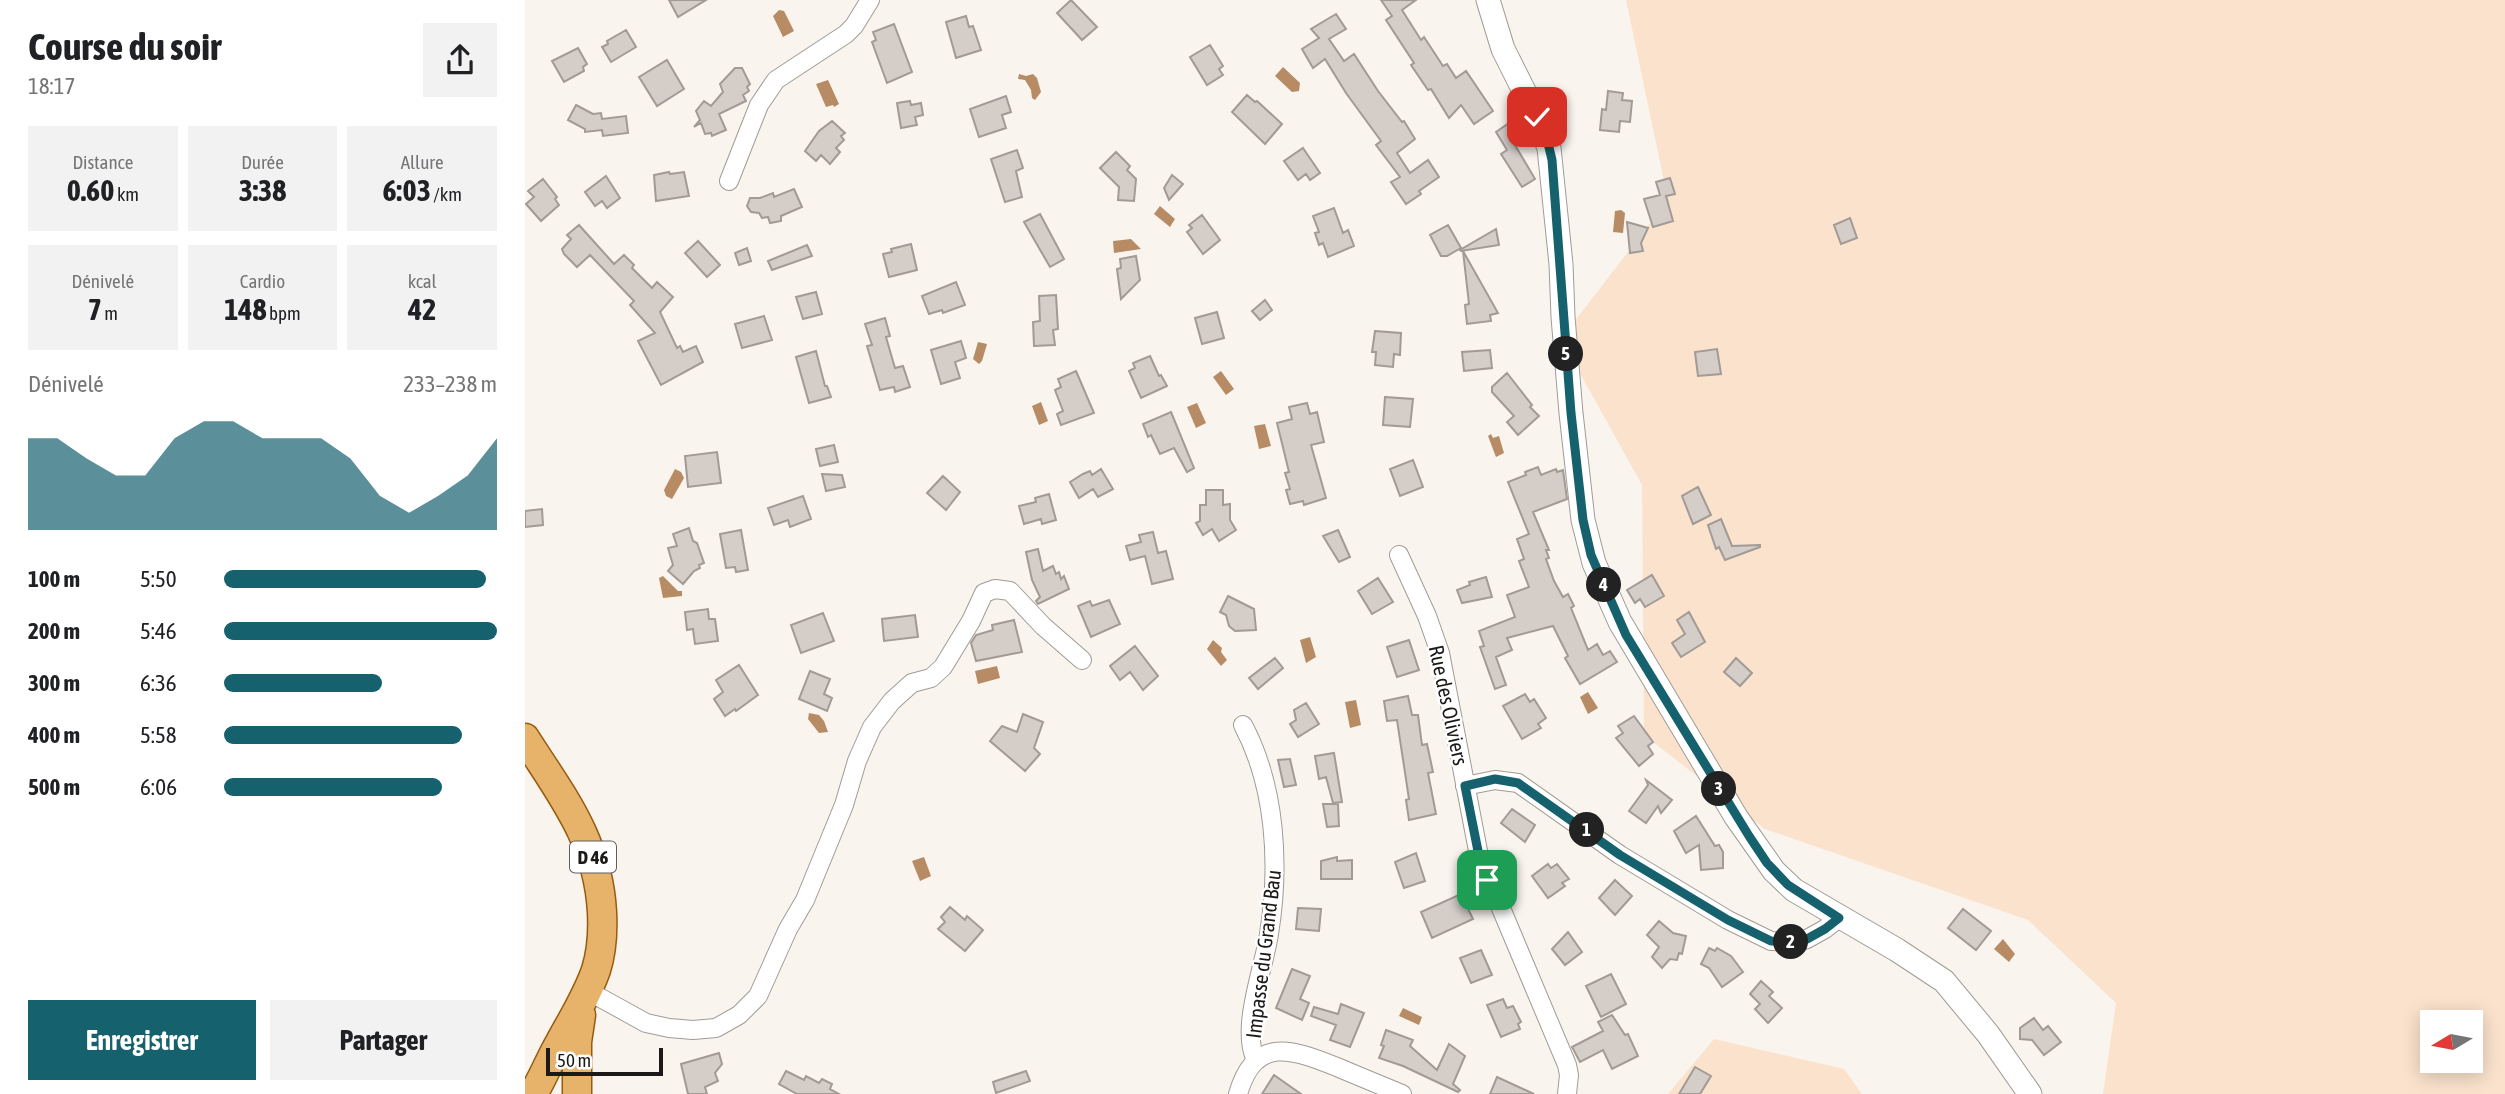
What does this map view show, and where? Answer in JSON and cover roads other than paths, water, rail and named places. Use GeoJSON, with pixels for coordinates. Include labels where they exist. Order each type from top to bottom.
{"type":"FeatureCollection","features":[{"type":"Feature","properties":{"kind":"main road","name":"D 46"},"geometry":{"type":"LineString","coordinates":[[525,738],[573,813],[588,842],[597,871],[601,898],[602,943],[597,967],[585,998],[533,1094]]}},
{"type":"Feature","properties":{"kind":"main road","name":"D 46"},"geometry":{"type":"LineString","coordinates":[[577,1094],[577,1042],[585,998]]}},
{"type":"Feature","properties":{"kind":"street"},"geometry":{"type":"LineString","coordinates":[[729,181],[759,105],[776,80],[846,34],[870,0]]}},
{"type":"Feature","properties":{"kind":"street"},"geometry":{"type":"LineString","coordinates":[[1488,0],[1503,49],[1543,130],[1552,160],[1571,413],[1583,520],[1594,563],[1626,635],[1767,863],[1788,885],[1839,918],[1898,950],[1944,981],[1982,1026],[2030,1094]]}},
{"type":"Feature","properties":{"kind":"street","name":"Rue des Oliviers"},"geometry":{"type":"LineString","coordinates":[[1399,555],[1427,616],[1440,653],[1479,856],[1567,1065],[1567,1094]]}},
{"type":"Feature","properties":{"kind":"street"},"geometry":{"type":"LineString","coordinates":[[585,998],[646,1023],[694,1030],[716,1028],[739,1015],[758,996],[788,929],[805,900],[872,727],[892,701],[912,683],[931,678],[943,667],[971,621],[984,593],[995,589],[1010,591],[1043,626],[1082,660]]}},
{"type":"Feature","properties":{"kind":"street","name":"Impasse du Grand Bau"},"geometry":{"type":"LineString","coordinates":[[1243,725],[1259,762],[1271,816],[1274,851],[1270,926],[1251,1031],[1252,1050],[1256,1060]]}},
{"type":"Feature","properties":{"kind":"street"},"geometry":{"type":"LineString","coordinates":[[1465,786],[1495,779],[1518,783],[1620,855],[1728,920],[1771,941],[1798,942],[1807,939],[1839,918]]}},
{"type":"Feature","properties":{"kind":"street"},"geometry":{"type":"LineString","coordinates":[[1238,1094],[1245,1075],[1256,1060],[1279,1049],[1300,1052],[1402,1094]]}}]}
